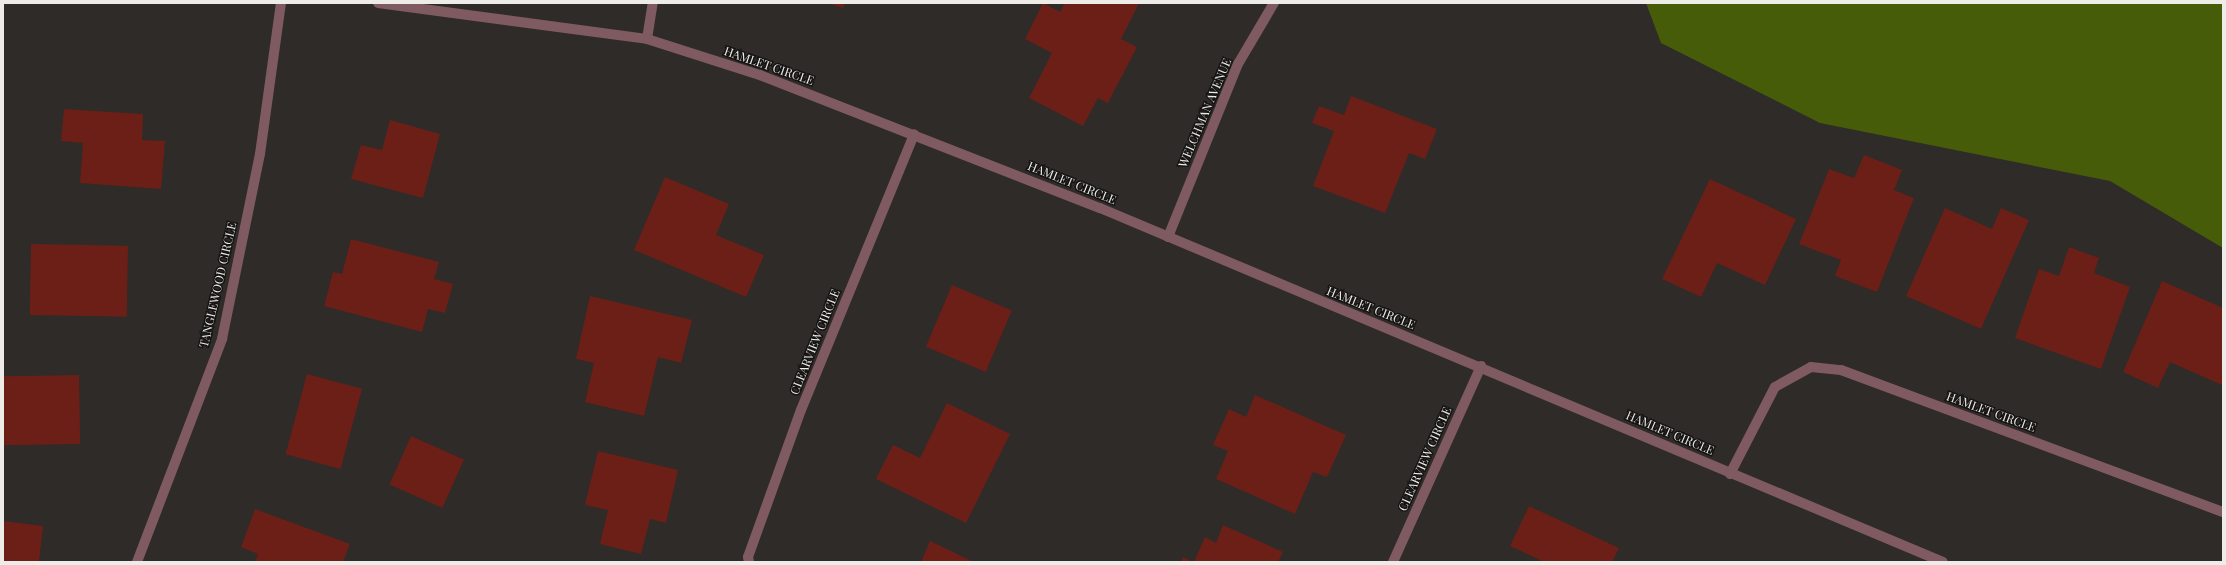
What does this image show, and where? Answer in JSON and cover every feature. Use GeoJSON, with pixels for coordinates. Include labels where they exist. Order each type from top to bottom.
{"type":"FeatureCollection","features":[{"type":"Feature","properties":{"kind":"street","name":"TANGLEWOOD CIRCLE"},"geometry":{"type":"LineString","coordinates":[[137,562],[222,340],[260,154],[280,3]]}},
{"type":"Feature","properties":{"kind":"street","name":"HAMLET CIRCLE"},"geometry":{"type":"LineString","coordinates":[[378,3],[647,40],[760,75],[914,134],[1168,236],[1481,366],[1730,474],[1943,562]]}},
{"type":"Feature","properties":{"kind":"street"},"geometry":{"type":"LineString","coordinates":[[647,40],[653,3]]}},
{"type":"Feature","properties":{"kind":"street","name":"WELCHMAN AVENUE"},"geometry":{"type":"LineString","coordinates":[[1168,236],[1238,64],[1274,3]]}},
{"type":"Feature","properties":{"kind":"street","name":"CLEARVIEW CIRCLE"},"geometry":{"type":"LineString","coordinates":[[749,562],[748,557],[801,410],[914,134]]}},
{"type":"Feature","properties":{"kind":"street","name":"CLEARVIEW CIRCLE"},"geometry":{"type":"LineString","coordinates":[[1393,562],[1481,366]]}},
{"type":"Feature","properties":{"kind":"street","name":"HAMLET CIRCLE"},"geometry":{"type":"LineString","coordinates":[[1730,474],[1775,386],[1811,367],[1841,370],[2223,512]]}},
{"type":"Feature","properties":{"kind":"green space"},"geometry":{"type":"Polygon","coordinates":[[[1646,3],[2223,3],[2223,248],[2110,181],[1820,123],[1661,43],[1646,3]]]}},
{"type":"Feature","properties":{"kind":"building"},"geometry":{"type":"Polygon","coordinates":[[[827,3],[845,3],[843,8],[827,3]]]}},
{"type":"Feature","properties":{"kind":"building"},"geometry":{"type":"Polygon","coordinates":[[[1043,3],[1060,12],[1065,3],[1139,3],[1121,39],[1137,47],[1108,103],[1098,98],[1083,126],[1029,98],[1052,53],[1025,39],[1043,3]]]}},
{"type":"Feature","properties":{"kind":"building"},"geometry":{"type":"Polygon","coordinates":[[[1351,96],[1437,129],[1425,159],[1409,153],[1385,213],[1313,186],[1334,131],[1312,123],[1319,106],[1344,115],[1351,96]]]}},
{"type":"Feature","properties":{"kind":"building"},"geometry":{"type":"Polygon","coordinates":[[[64,109],[143,114],[142,140],[165,141],[161,189],[80,183],[83,143],[61,141],[64,109]]]}},
{"type":"Feature","properties":{"kind":"building"},"geometry":{"type":"Polygon","coordinates":[[[390,120],[440,134],[423,198],[351,179],[361,145],[382,150],[390,120]]]}},
{"type":"Feature","properties":{"kind":"building"},"geometry":{"type":"Polygon","coordinates":[[[1864,155],[1902,170],[1894,190],[1914,198],[1877,292],[1835,276],[1841,260],[1799,244],[1829,169],[1854,178],[1864,155]]]}},
{"type":"Feature","properties":{"kind":"building"},"geometry":{"type":"Polygon","coordinates":[[[665,177],[729,204],[716,235],[764,255],[746,297],[634,250],[665,177]]]}},
{"type":"Feature","properties":{"kind":"building"},"geometry":{"type":"Polygon","coordinates":[[[1710,179],[1796,219],[1765,285],[1717,263],[1701,297],[1662,279],[1710,179]]]}},
{"type":"Feature","properties":{"kind":"building"},"geometry":{"type":"Polygon","coordinates":[[[1945,208],[1992,229],[2001,208],[2029,220],[1981,329],[1906,296],[1945,208]]]}},
{"type":"Feature","properties":{"kind":"building"},"geometry":{"type":"Polygon","coordinates":[[[351,239],[439,262],[434,279],[453,284],[445,313],[428,309],[422,332],[324,306],[333,272],[342,274],[351,239]]]}},
{"type":"Feature","properties":{"kind":"building"},"geometry":{"type":"Polygon","coordinates":[[[31,244],[128,246],[127,317],[30,315],[31,244]]]}},
{"type":"Feature","properties":{"kind":"building"},"geometry":{"type":"Polygon","coordinates":[[[2069,247],[2099,258],[2094,273],[2130,287],[2101,369],[2015,338],[2039,269],[2059,276],[2069,247]]]}},
{"type":"Feature","properties":{"kind":"building"},"geometry":{"type":"Polygon","coordinates":[[[2162,281],[2223,308],[2222,385],[2170,362],[2158,388],[2123,372],[2162,281]]]}},
{"type":"Feature","properties":{"kind":"building"},"geometry":{"type":"Polygon","coordinates":[[[952,285],[1012,310],[986,372],[926,347],[952,285]]]}},
{"type":"Feature","properties":{"kind":"building"},"geometry":{"type":"Polygon","coordinates":[[[590,296],[692,320],[681,363],[658,357],[644,416],[585,402],[594,363],[576,359],[590,296]]]}},
{"type":"Feature","properties":{"kind":"building"},"geometry":{"type":"Polygon","coordinates":[[[307,374],[362,389],[341,469],[286,454],[307,374]]]}},
{"type":"Feature","properties":{"kind":"building"},"geometry":{"type":"Polygon","coordinates":[[[79,375],[80,444],[4,445],[3,376],[79,375]]]}},
{"type":"Feature","properties":{"kind":"building"},"geometry":{"type":"Polygon","coordinates":[[[1255,395],[1346,435],[1327,477],[1313,472],[1295,514],[1216,479],[1228,451],[1213,445],[1229,409],[1246,417],[1255,395]]]}},
{"type":"Feature","properties":{"kind":"building"},"geometry":{"type":"Polygon","coordinates":[[[947,403],[1010,434],[966,523],[876,479],[893,445],[920,458],[947,403]]]}},
{"type":"Feature","properties":{"kind":"building"},"geometry":{"type":"Polygon","coordinates":[[[411,436],[464,460],[442,508],[389,484],[411,436]]]}},
{"type":"Feature","properties":{"kind":"building"},"geometry":{"type":"Polygon","coordinates":[[[598,451],[678,470],[666,523],[650,519],[641,554],[600,544],[608,510],[585,505],[598,451]]]}},
{"type":"Feature","properties":{"kind":"building"},"geometry":{"type":"Polygon","coordinates":[[[1529,506],[1619,548],[1612,562],[1544,562],[1510,546],[1529,506]]]}},
{"type":"Feature","properties":{"kind":"building"},"geometry":{"type":"Polygon","coordinates":[[[255,509],[350,544],[343,562],[255,562],[258,554],[241,547],[255,509]]]}},
{"type":"Feature","properties":{"kind":"building"},"geometry":{"type":"Polygon","coordinates":[[[3,521],[43,526],[39,562],[3,562],[3,521]]]}},
{"type":"Feature","properties":{"kind":"building"},"geometry":{"type":"Polygon","coordinates":[[[1223,525],[1283,552],[1278,562],[1194,562],[1205,537],[1216,543],[1223,525]]]}},
{"type":"Feature","properties":{"kind":"building"},"geometry":{"type":"Polygon","coordinates":[[[930,541],[974,562],[921,562],[930,541]]]}},
{"type":"Feature","properties":{"kind":"building"},"geometry":{"type":"Polygon","coordinates":[[[1183,557],[1194,562],[1181,562],[1183,557]]]}}]}
